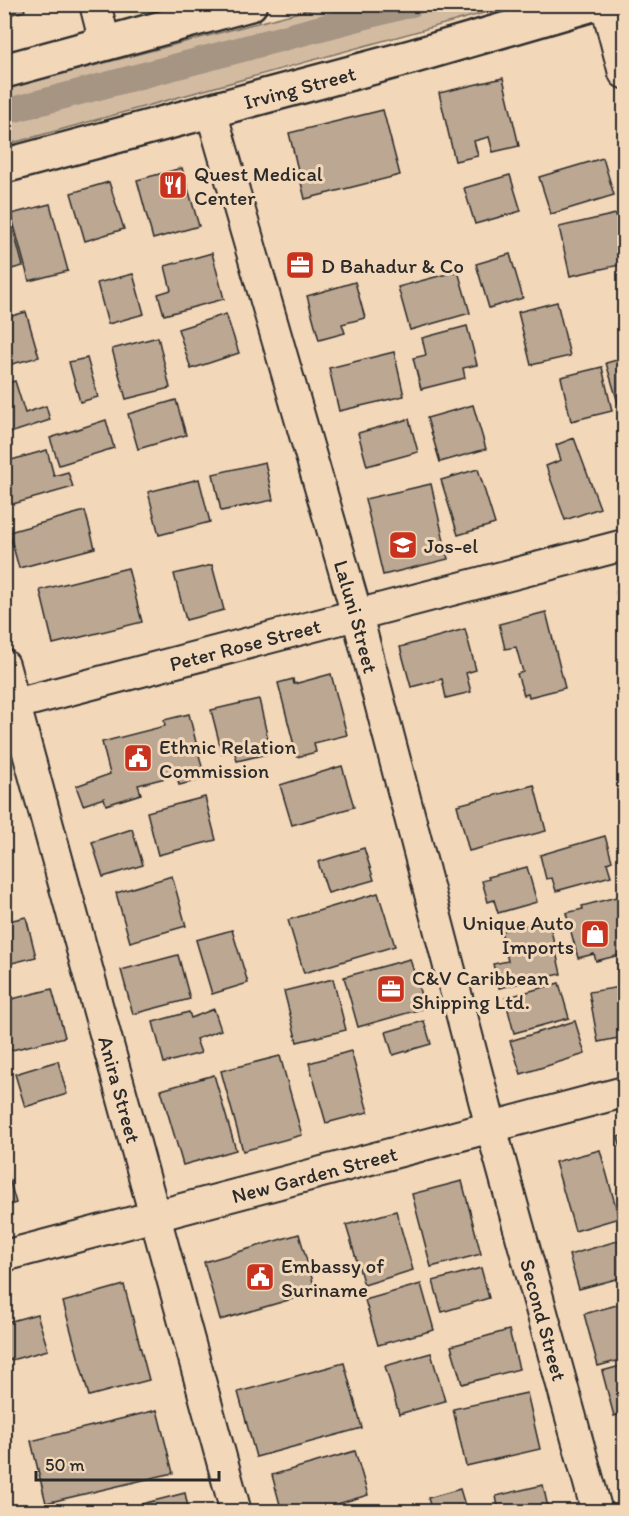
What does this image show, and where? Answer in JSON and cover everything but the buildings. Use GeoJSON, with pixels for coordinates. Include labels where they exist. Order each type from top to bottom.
{"type":"FeatureCollection","features":[{"type":"Feature","properties":{"kind":"main road"},"geometry":{"type":"LineString","coordinates":[[4,71],[250,4]]}},
{"type":"Feature","properties":{"kind":"main road","name":"Irving Street"},"geometry":{"type":"LineString","coordinates":[[4,166],[411,57],[593,4]]}},
{"type":"Feature","properties":{"kind":"street"},"geometry":{"type":"LineString","coordinates":[[95,4],[105,44]]}},
{"type":"Feature","properties":{"kind":"street"},"geometry":{"type":"LineString","coordinates":[[606,4],[624,73]]}},
{"type":"Feature","properties":{"kind":"street","name":"Laluni Street"},"geometry":{"type":"LineString","coordinates":[[211,111],[357,615],[491,1127]]}},
{"type":"Feature","properties":{"kind":"street","name":"Peter Rose Street"},"geometry":{"type":"LineString","coordinates":[[10,706],[624,545]]}},
{"type":"Feature","properties":{"kind":"street","name":"Anira Street"},"geometry":{"type":"LineString","coordinates":[[4,665],[10,706],[155,1216],[236,1512]]}},
{"type":"Feature","properties":{"kind":"street","name":"New Garden Street"},"geometry":{"type":"LineString","coordinates":[[4,1256],[624,1092]]}},
{"type":"Feature","properties":{"kind":"street","name":"Second Street"},"geometry":{"type":"LineString","coordinates":[[491,1127],[597,1512]]}},
{"type":"Feature","properties":{"kind":"shaded area"},"geometry":{"type":"Polygon","coordinates":[[[326,5],[513,5],[5,145],[5,89],[326,5]]]}},
{"type":"Feature","properties":{"kind":"waterway"},"geometry":{"type":"LineString","coordinates":[[4,112],[412,4]]}},
{"type":"Feature","properties":{"kind":"place","name":"Quest Medical Center"},"geometry":{"type":"Point","coordinates":[173,185]}},
{"type":"Feature","properties":{"kind":"place","name":"D Bahadur & Co"},"geometry":{"type":"Point","coordinates":[300,265]}},
{"type":"Feature","properties":{"kind":"place","name":"Jos-el"},"geometry":{"type":"Point","coordinates":[403,545]}},
{"type":"Feature","properties":{"kind":"place","name":"Ethnic Relation Commission"},"geometry":{"type":"Point","coordinates":[138,758]}},
{"type":"Feature","properties":{"kind":"place","name":"Unique Auto Imports"},"geometry":{"type":"Point","coordinates":[595,934]}},
{"type":"Feature","properties":{"kind":"place","name":"C&V Caribbean Shipping Ltd."},"geometry":{"type":"Point","coordinates":[391,989]}},
{"type":"Feature","properties":{"kind":"place","name":"Embassy of Suriname"},"geometry":{"type":"Point","coordinates":[260,1277]}}]}
